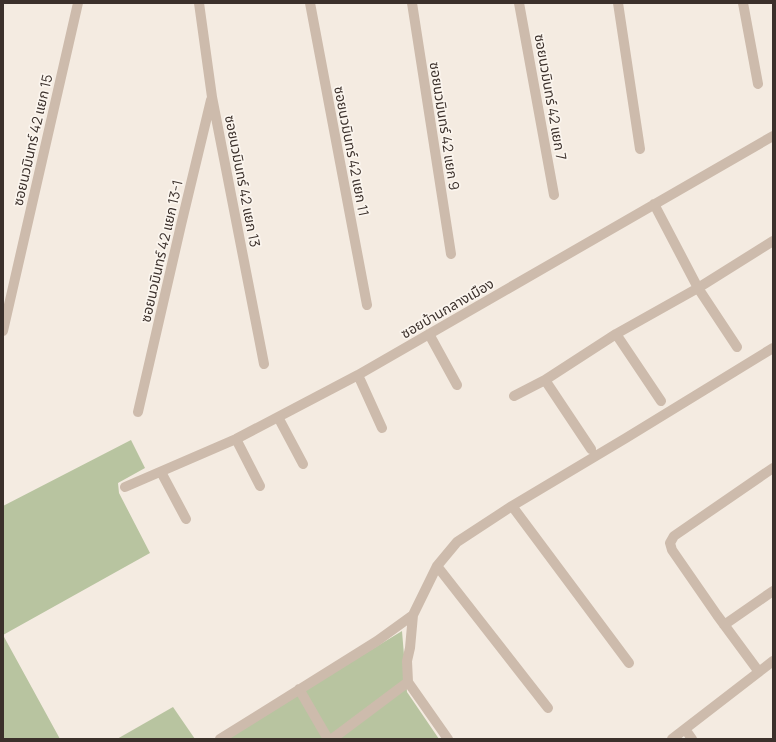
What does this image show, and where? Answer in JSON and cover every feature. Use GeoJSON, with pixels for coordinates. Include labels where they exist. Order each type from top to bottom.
{"type":"FeatureCollection","features":[{"type":"Feature","properties":{"kind":"street","name":"ซอยนวมินทร์ 42 แยก 15"},"geometry":{"type":"LineString","coordinates":[[3,331],[78,3]]}},
{"type":"Feature","properties":{"kind":"street","name":"ซอยนวมินทร์ 42 แยก 13"},"geometry":{"type":"LineString","coordinates":[[199,3],[212,97],[264,364]]}},
{"type":"Feature","properties":{"kind":"street","name":"ซอยนวมินทร์ 42 แยก 11"},"geometry":{"type":"LineString","coordinates":[[310,3],[368,305]]}},
{"type":"Feature","properties":{"kind":"street","name":"ซอยนวมินทร์ 42 แยก 9"},"geometry":{"type":"LineString","coordinates":[[412,3],[451,254]]}},
{"type":"Feature","properties":{"kind":"street","name":"ซอยนวมินทร์ 42 แยก 7"},"geometry":{"type":"LineString","coordinates":[[520,3],[554,195]]}},
{"type":"Feature","properties":{"kind":"street"},"geometry":{"type":"LineString","coordinates":[[618,3],[640,148]]}},
{"type":"Feature","properties":{"kind":"street"},"geometry":{"type":"LineString","coordinates":[[743,3],[758,84]]}},
{"type":"Feature","properties":{"kind":"street","name":"ซอยนวมินทร์ 42 แยก 13-1"},"geometry":{"type":"LineString","coordinates":[[138,412],[212,97]]}},
{"type":"Feature","properties":{"kind":"street","name":"ซอยบ้านกลางเมือง"},"geometry":{"type":"LineString","coordinates":[[125,487],[236,439],[358,375],[773,136]]}},
{"type":"Feature","properties":{"kind":"street"},"geometry":{"type":"LineString","coordinates":[[654,204],[698,288],[737,347]]}},
{"type":"Feature","properties":{"kind":"street"},"geometry":{"type":"LineString","coordinates":[[514,396],[545,380],[616,334],[772,244]]}},
{"type":"Feature","properties":{"kind":"street"},"geometry":{"type":"LineString","coordinates":[[429,334],[457,385]]}},
{"type":"Feature","properties":{"kind":"street"},"geometry":{"type":"LineString","coordinates":[[616,334],[661,401]]}},
{"type":"Feature","properties":{"kind":"street"},"geometry":{"type":"LineString","coordinates":[[448,739],[408,682],[408,661],[413,615],[437,566],[456,542],[512,506],[773,348]]}},
{"type":"Feature","properties":{"kind":"street"},"geometry":{"type":"LineString","coordinates":[[358,375],[382,428]]}},
{"type":"Feature","properties":{"kind":"street"},"geometry":{"type":"LineString","coordinates":[[545,380],[591,449]]}},
{"type":"Feature","properties":{"kind":"street"},"geometry":{"type":"LineString","coordinates":[[278,417],[303,464]]}},
{"type":"Feature","properties":{"kind":"street"},"geometry":{"type":"LineString","coordinates":[[236,439],[260,486]]}},
{"type":"Feature","properties":{"kind":"street"},"geometry":{"type":"LineString","coordinates":[[759,672],[724,625],[672,550],[670,543],[674,536],[773,468]]}},
{"type":"Feature","properties":{"kind":"street"},"geometry":{"type":"LineString","coordinates":[[160,472],[186,519]]}},
{"type":"Feature","properties":{"kind":"street"},"geometry":{"type":"LineString","coordinates":[[512,506],[629,663]]}},
{"type":"Feature","properties":{"kind":"street"},"geometry":{"type":"LineString","coordinates":[[437,566],[548,708]]}},
{"type":"Feature","properties":{"kind":"street"},"geometry":{"type":"LineString","coordinates":[[724,625],[773,591]]}},
{"type":"Feature","properties":{"kind":"street"},"geometry":{"type":"LineString","coordinates":[[220,739],[378,640],[413,615]]}},
{"type":"Feature","properties":{"kind":"street"},"geometry":{"type":"LineString","coordinates":[[672,739],[773,661]]}},
{"type":"Feature","properties":{"kind":"street"},"geometry":{"type":"LineString","coordinates":[[332,739],[408,682]]}},
{"type":"Feature","properties":{"kind":"street"},"geometry":{"type":"LineString","coordinates":[[299,689],[328,739]]}},
{"type":"Feature","properties":{"kind":"street"},"geometry":{"type":"LineString","coordinates":[[685,729],[692,739]]}},
{"type":"Feature","properties":{"kind":"green space"},"geometry":{"type":"Polygon","coordinates":[[[131,440],[145,468],[118,483],[119,493],[150,553],[3,635],[3,506],[131,440]]]}},
{"type":"Feature","properties":{"kind":"green space"},"geometry":{"type":"Polygon","coordinates":[[[402,631],[407,692],[439,739],[230,739],[228,737],[402,631]]]}},
{"type":"Feature","properties":{"kind":"green space"},"geometry":{"type":"Polygon","coordinates":[[[3,635],[60,739],[3,739],[3,635]]]}},
{"type":"Feature","properties":{"kind":"green space"},"geometry":{"type":"Polygon","coordinates":[[[173,707],[195,739],[117,739],[173,707]]]}}]}
